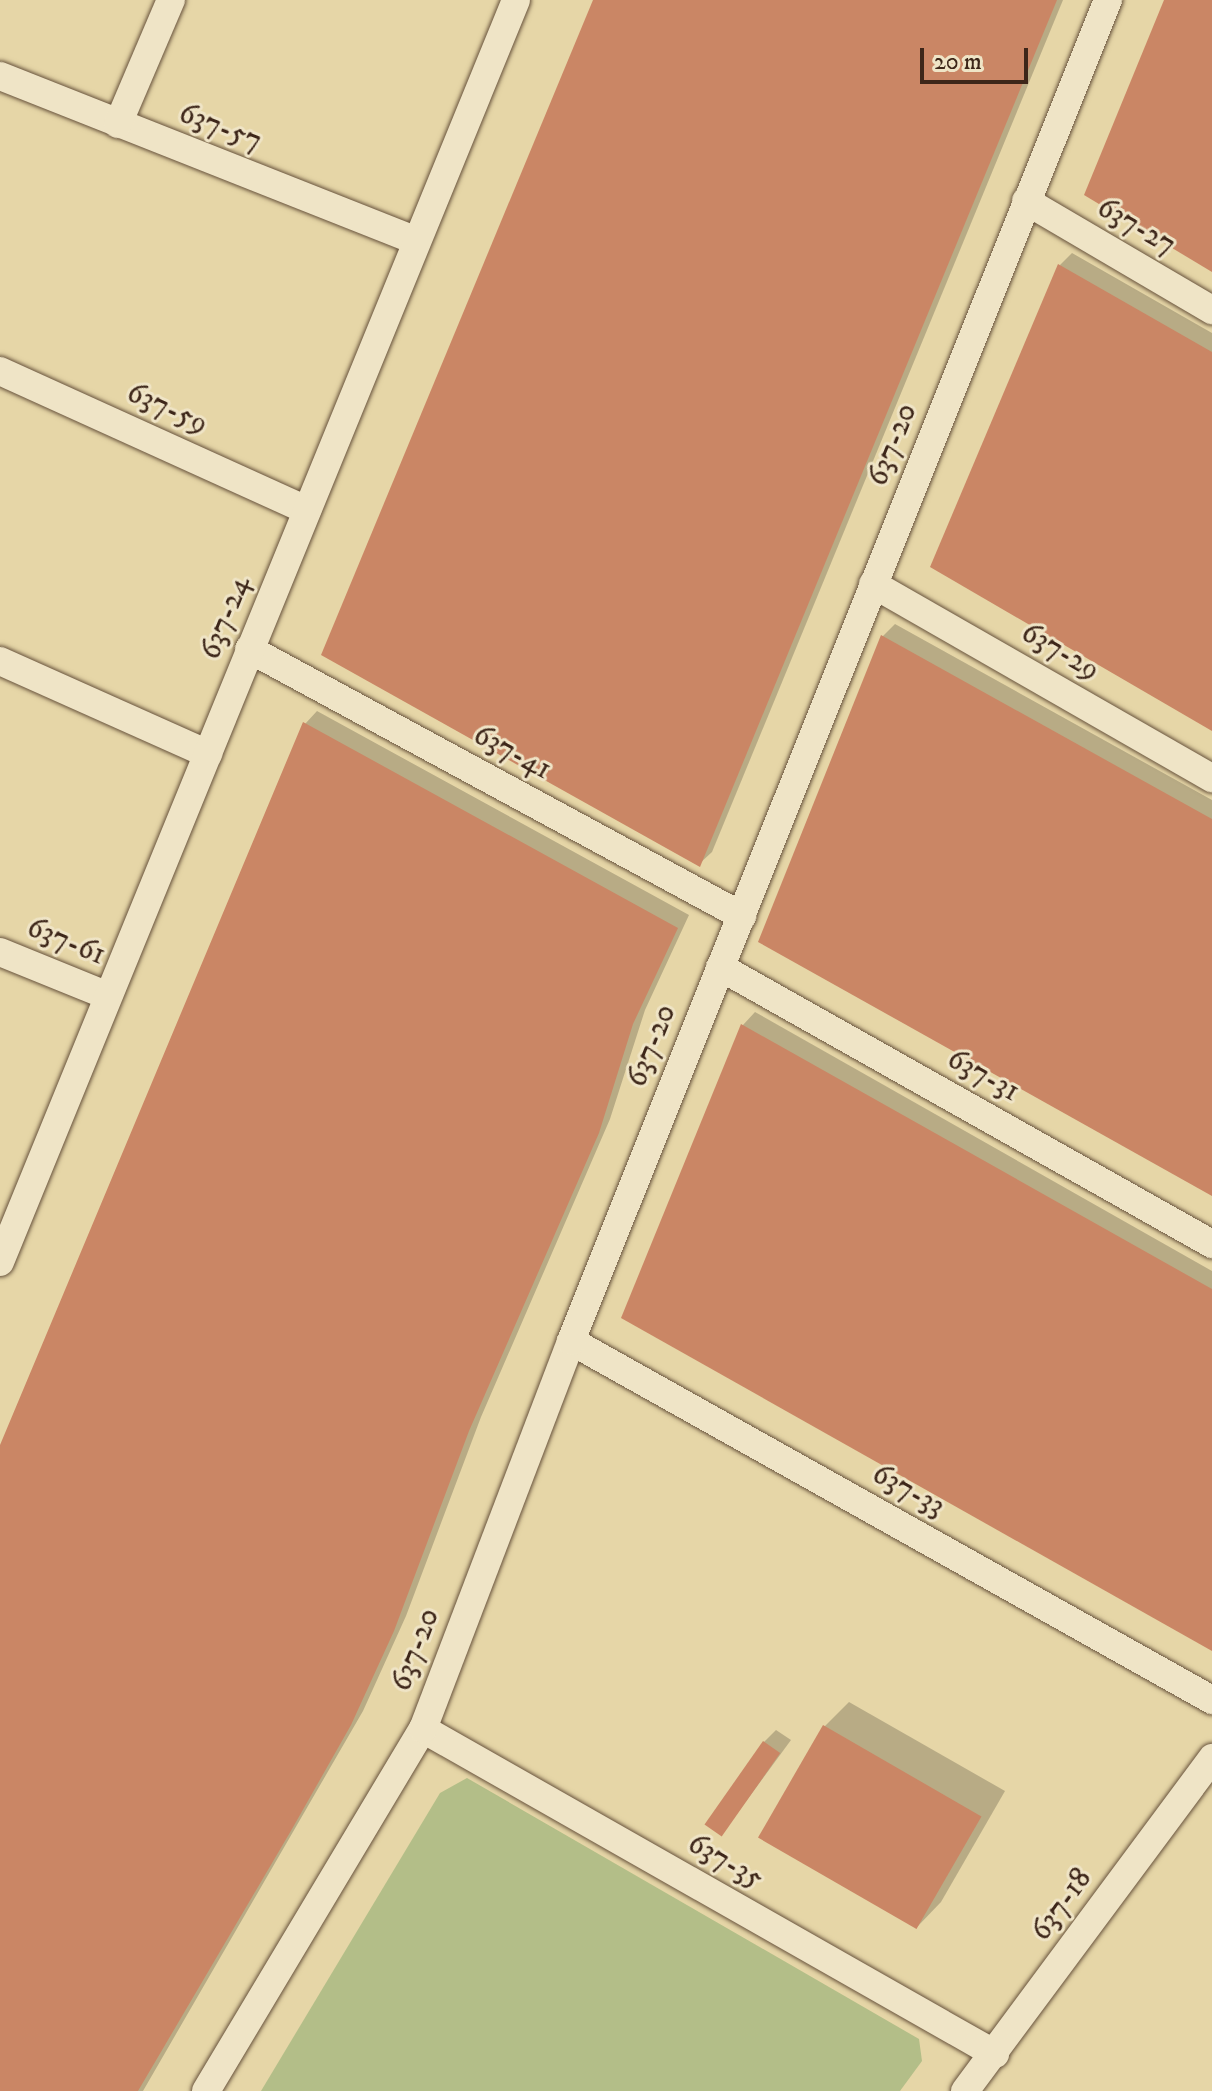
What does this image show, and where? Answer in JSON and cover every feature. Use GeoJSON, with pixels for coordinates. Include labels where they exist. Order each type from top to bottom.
{"type":"FeatureCollection","features":[{"type":"Feature","properties":{"kind":"street"},"geometry":{"type":"LineString","coordinates":[[118,124],[171,0]]}},
{"type":"Feature","properties":{"kind":"street","name":"637-24"},"geometry":{"type":"LineString","coordinates":[[2,1249],[516,0]]}},
{"type":"Feature","properties":{"kind":"street","name":"637-20"},"geometry":{"type":"LineString","coordinates":[[206,2091],[423,1729],[571,1341],[1108,0]]}},
{"type":"Feature","properties":{"kind":"street","name":"637-57"},"geometry":{"type":"LineString","coordinates":[[0,76],[417,241]]}},
{"type":"Feature","properties":{"kind":"street","name":"637-27"},"geometry":{"type":"LineString","coordinates":[[1026,201],[1212,310]]}},
{"type":"Feature","properties":{"kind":"street","name":"637-59"},"geometry":{"type":"LineString","coordinates":[[0,371],[307,510]]}},
{"type":"Feature","properties":{"kind":"street","name":"637-29"},"geometry":{"type":"LineString","coordinates":[[873,584],[1212,778]]}},
{"type":"Feature","properties":{"kind":"street","name":"637-41"},"geometry":{"type":"LineString","coordinates":[[249,649],[742,916]]}},
{"type":"Feature","properties":{"kind":"street"},"geometry":{"type":"LineString","coordinates":[[0,661],[208,754]]}},
{"type":"Feature","properties":{"kind":"street","name":"637-61"},"geometry":{"type":"LineString","coordinates":[[0,952],[106,995]]}},
{"type":"Feature","properties":{"kind":"street","name":"637-31"},"geometry":{"type":"LineString","coordinates":[[720,967],[1212,1244]]}},
{"type":"Feature","properties":{"kind":"street","name":"637-33"},"geometry":{"type":"LineString","coordinates":[[571,1341],[1212,1700]]}},
{"type":"Feature","properties":{"kind":"street","name":"637-35"},"geometry":{"type":"LineString","coordinates":[[423,1729],[995,2054]]}},
{"type":"Feature","properties":{"kind":"street","name":"637-18"},"geometry":{"type":"LineString","coordinates":[[965,2091],[1212,1758]]}},
{"type":"Feature","properties":{"kind":"green space"},"geometry":{"type":"Polygon","coordinates":[[[467,1778],[919,2039],[922,2061],[900,2091],[261,2091],[440,1793],[467,1778]]]}},
{"type":"Feature","properties":{"kind":"building"},"geometry":{"type":"Polygon","coordinates":[[[593,0],[1057,0],[700,867],[321,655],[593,0]]]}},
{"type":"Feature","properties":{"kind":"building"},"geometry":{"type":"Polygon","coordinates":[[[1164,0],[1212,0],[1212,272],[1084,195],[1164,0]]]}},
{"type":"Feature","properties":{"kind":"building"},"geometry":{"type":"Polygon","coordinates":[[[1058,264],[1212,352],[1212,731],[930,567],[1058,264]]]}},
{"type":"Feature","properties":{"kind":"building"},"geometry":{"type":"Polygon","coordinates":[[[881,635],[1212,819],[1212,1196],[758,942],[881,635]]]}},
{"type":"Feature","properties":{"kind":"building"},"geometry":{"type":"Polygon","coordinates":[[[303,722],[678,928],[633,1024],[599,1133],[469,1431],[394,1631],[351,1725],[292,1829],[138,2091],[0,2091],[0,1445],[303,722]]]}},
{"type":"Feature","properties":{"kind":"building"},"geometry":{"type":"Polygon","coordinates":[[[741,1024],[1212,1289],[1212,1651],[621,1318],[741,1024]]]}},
{"type":"Feature","properties":{"kind":"building"},"geometry":{"type":"Polygon","coordinates":[[[823,1725],[981,1816],[916,1929],[758,1838],[823,1725]]]}},
{"type":"Feature","properties":{"kind":"building"},"geometry":{"type":"Polygon","coordinates":[[[763,1741],[780,1753],[722,1837],[704,1825],[763,1741]]]}}]}
